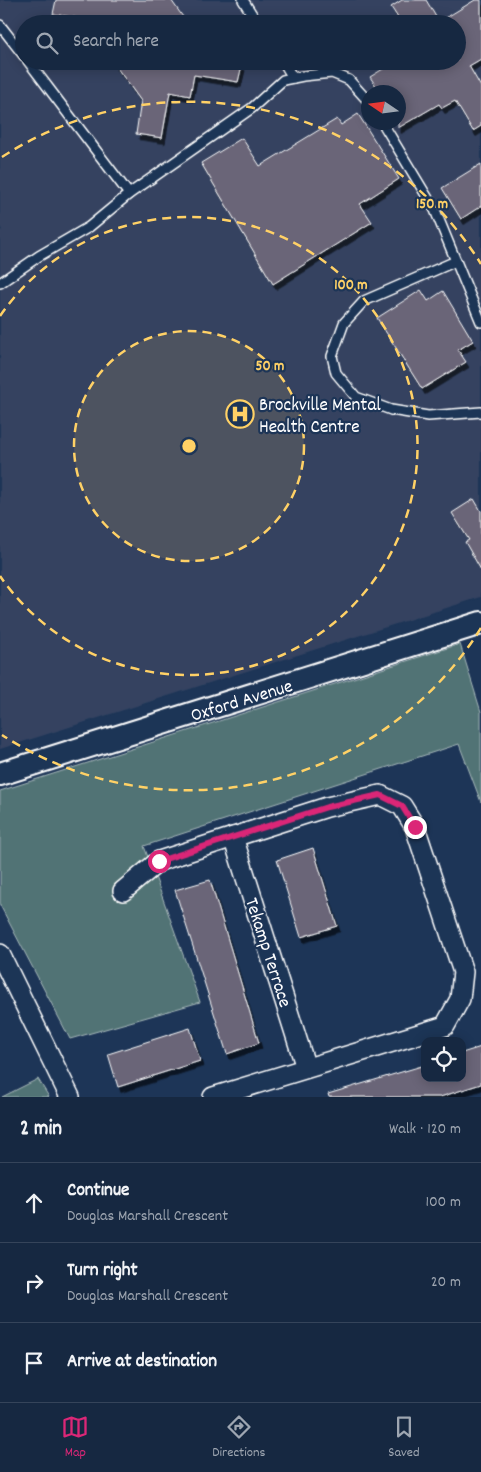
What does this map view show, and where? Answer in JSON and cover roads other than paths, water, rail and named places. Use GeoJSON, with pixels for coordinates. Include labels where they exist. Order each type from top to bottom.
{"type":"FeatureCollection","features":[{"type":"Feature","properties":{"kind":"street","name":"Oxford Avenue"},"geometry":{"type":"LineString","coordinates":[[0,774],[481,623]]}},
{"type":"Feature","properties":{"kind":"street"},"geometry":{"type":"LineString","coordinates":[[123,891],[159,861],[327,807],[380,795],[402,806],[415,827],[464,972],[460,999],[445,1026],[213,1097]]}},
{"type":"Feature","properties":{"kind":"street","name":"Tekamp Terrace"},"geometry":{"type":"LineString","coordinates":[[233,837],[306,1068]]}},
{"type":"Feature","properties":{"kind":"street"},"geometry":{"type":"LineString","coordinates":[[0,954],[70,1097]]}},
{"type":"Feature","properties":{"kind":"lane"},"geometry":{"type":"LineString","coordinates":[[243,0],[252,15]]}},
{"type":"Feature","properties":{"kind":"lane"},"geometry":{"type":"LineString","coordinates":[[0,25],[15,44]]}},
{"type":"Feature","properties":{"kind":"lane"},"geometry":{"type":"LineString","coordinates":[[35,70],[129,194]]}},
{"type":"Feature","properties":{"kind":"lane"},"geometry":{"type":"LineString","coordinates":[[288,70],[293,78]]}},
{"type":"Feature","properties":{"kind":"lane"},"geometry":{"type":"LineString","coordinates":[[0,283],[39,256],[89,227],[129,194],[252,108],[283,80],[332,74],[350,80],[361,93]]}},
{"type":"Feature","properties":{"kind":"lane"},"geometry":{"type":"LineString","coordinates":[[387,130],[435,210],[481,322]]}},
{"type":"Feature","properties":{"kind":"lane"},"geometry":{"type":"LineString","coordinates":[[456,261],[364,301],[344,323],[332,356],[336,373],[356,397],[391,410],[428,416],[481,412]]}},
{"type":"Feature","properties":{"kind":"place","name":"Brockville Mental Health Centre"},"geometry":{"type":"Point","coordinates":[240,414]}}]}
